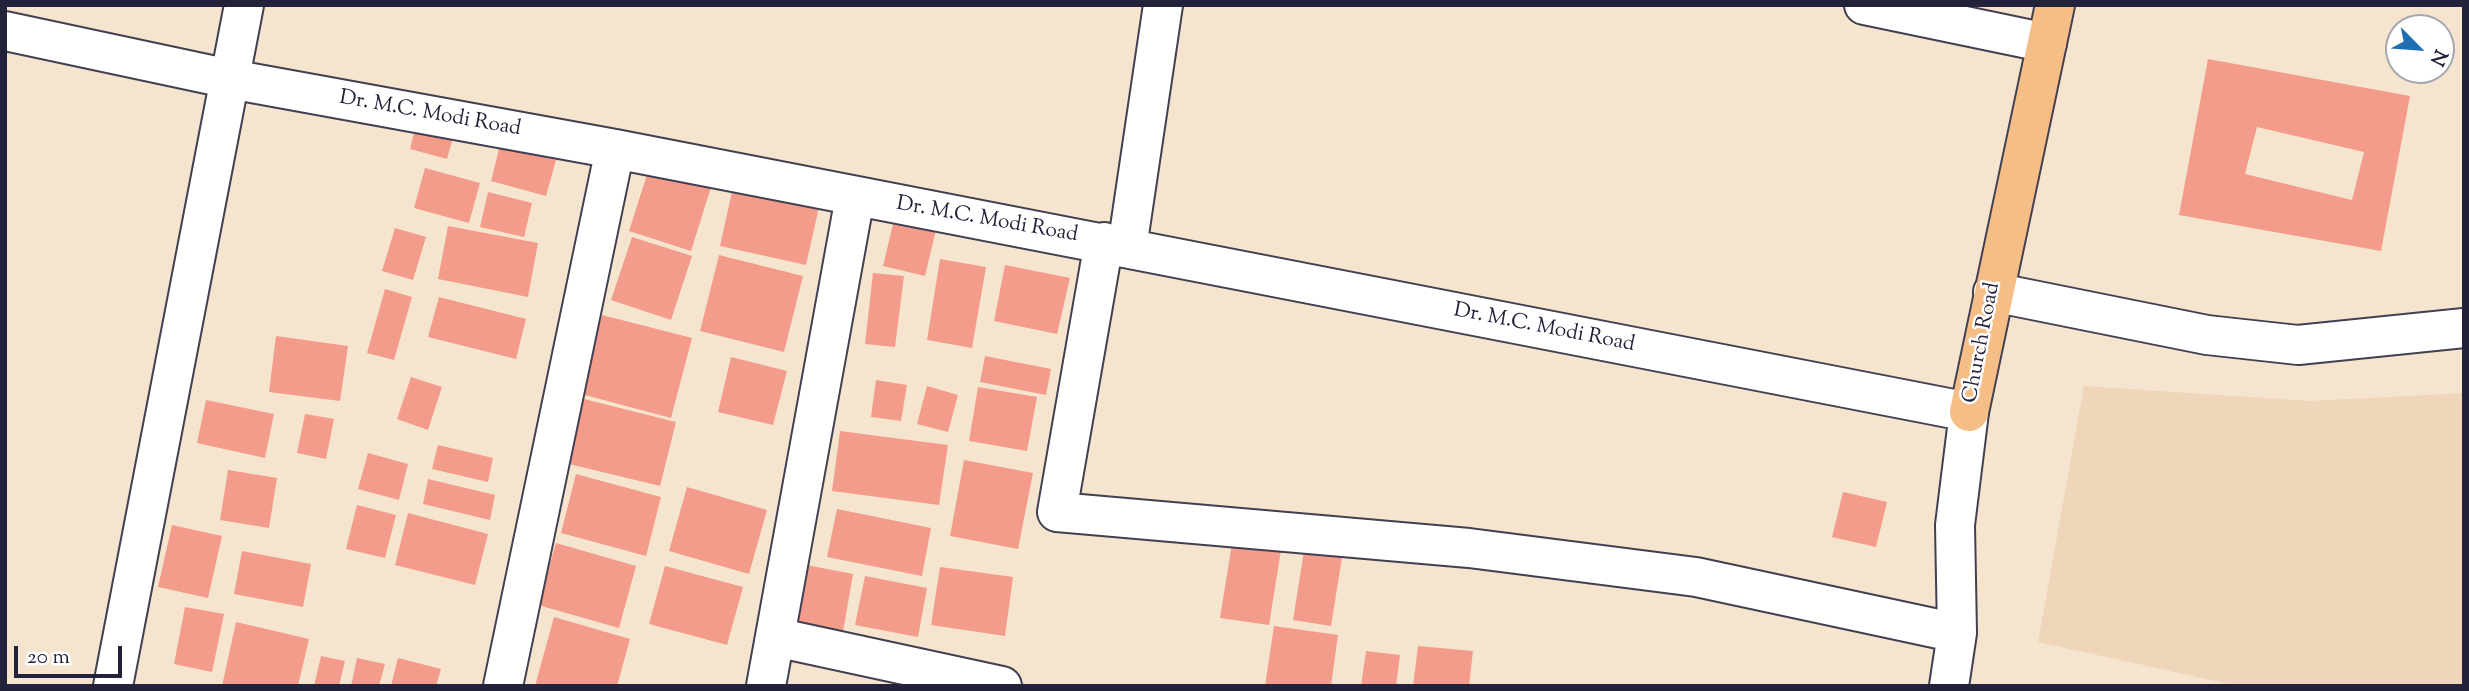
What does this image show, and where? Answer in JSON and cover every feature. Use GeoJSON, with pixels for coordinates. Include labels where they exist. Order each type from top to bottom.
{"type":"FeatureCollection","features":[{"type":"Feature","properties":{"kind":"main road","name":"Church Road"},"geometry":{"type":"LineString","coordinates":[[1969,412],[2055,5]]}},
{"type":"Feature","properties":{"kind":"street"},"geometry":{"type":"LineString","coordinates":[[113,686],[244,5]]}},
{"type":"Feature","properties":{"kind":"street"},"geometry":{"type":"LineString","coordinates":[[1163,5],[1116,245],[1057,512],[1469,548],[1696,577],[1956,633]]}},
{"type":"Feature","properties":{"kind":"street"},"geometry":{"type":"LineString","coordinates":[[1864,5],[2047,43]]}},
{"type":"Feature","properties":{"kind":"street","name":"Dr. M.C. Modi Road"},"geometry":{"type":"LineString","coordinates":[[5,31],[230,79],[615,149],[1969,412]]}},
{"type":"Feature","properties":{"kind":"street"},"geometry":{"type":"LineString","coordinates":[[503,686],[615,149]]}},
{"type":"Feature","properties":{"kind":"street"},"geometry":{"type":"LineString","coordinates":[[766,686],[855,197]]}},
{"type":"Feature","properties":{"kind":"street"},"geometry":{"type":"LineString","coordinates":[[1993,292],[2207,335],[2298,345],[2464,328]]}},
{"type":"Feature","properties":{"kind":"street","name":"Church Road"},"geometry":{"type":"LineString","coordinates":[[1949,686],[1956,633],[1955,525],[1969,412]]}},
{"type":"Feature","properties":{"kind":"street"},"geometry":{"type":"LineString","coordinates":[[775,637],[1002,686]]}},
{"type":"Feature","properties":{"kind":"shaded area"},"geometry":{"type":"Polygon","coordinates":[[[2084,386],[2310,401],[2464,393],[2464,686],[2238,686],[2038,642],[2084,386]]]}},
{"type":"Feature","properties":{"kind":"building"},"geometry":{"type":"Polygon","coordinates":[[[2208,59],[2410,96],[2381,251],[2179,215],[2208,59]],[[2257,127],[2245,174],[2352,200],[2364,152],[2257,127]]]}},
{"type":"Feature","properties":{"kind":"building"},"geometry":{"type":"Polygon","coordinates":[[[418,117],[456,127],[447,159],[410,149],[418,117]]]}},
{"type":"Feature","properties":{"kind":"building"},"geometry":{"type":"Polygon","coordinates":[[[500,145],[556,160],[546,196],[491,181],[500,145]]]}},
{"type":"Feature","properties":{"kind":"building"},"geometry":{"type":"Polygon","coordinates":[[[651,162],[713,181],[691,251],[629,231],[651,162]]]}},
{"type":"Feature","properties":{"kind":"building"},"geometry":{"type":"Polygon","coordinates":[[[425,168],[480,183],[469,223],[414,208],[425,168]]]}},
{"type":"Feature","properties":{"kind":"building"},"geometry":{"type":"Polygon","coordinates":[[[735,178],[821,198],[806,265],[720,246],[735,178]]]}},
{"type":"Feature","properties":{"kind":"building"},"geometry":{"type":"Polygon","coordinates":[[[488,192],[532,203],[524,237],[480,227],[488,192]]]}},
{"type":"Feature","properties":{"kind":"building"},"geometry":{"type":"Polygon","coordinates":[[[894,220],[936,230],[925,276],[883,266],[894,220]]]}},
{"type":"Feature","properties":{"kind":"building"},"geometry":{"type":"Polygon","coordinates":[[[448,226],[538,243],[528,297],[438,279],[448,226]]]}},
{"type":"Feature","properties":{"kind":"building"},"geometry":{"type":"Polygon","coordinates":[[[395,228],[426,237],[413,280],[382,271],[395,228]]]}},
{"type":"Feature","properties":{"kind":"building"},"geometry":{"type":"Polygon","coordinates":[[[632,237],[692,256],[671,320],[611,300],[632,237]]]}},
{"type":"Feature","properties":{"kind":"building"},"geometry":{"type":"Polygon","coordinates":[[[719,255],[803,276],[784,352],[700,331],[719,255]]]}},
{"type":"Feature","properties":{"kind":"building"},"geometry":{"type":"Polygon","coordinates":[[[940,259],[986,267],[972,348],[927,340],[940,259]]]}},
{"type":"Feature","properties":{"kind":"building"},"geometry":{"type":"Polygon","coordinates":[[[1005,265],[1070,278],[1057,334],[994,321],[1005,265]]]}},
{"type":"Feature","properties":{"kind":"building"},"geometry":{"type":"Polygon","coordinates":[[[873,273],[904,276],[895,347],[865,344],[873,273]]]}},
{"type":"Feature","properties":{"kind":"building"},"geometry":{"type":"Polygon","coordinates":[[[385,289],[412,297],[394,360],[367,353],[385,289]]]}},
{"type":"Feature","properties":{"kind":"building"},"geometry":{"type":"Polygon","coordinates":[[[439,297],[526,319],[516,359],[428,337],[439,297]]]}},
{"type":"Feature","properties":{"kind":"building"},"geometry":{"type":"Polygon","coordinates":[[[602,315],[692,338],[671,418],[581,394],[602,315]]]}},
{"type":"Feature","properties":{"kind":"building"},"geometry":{"type":"Polygon","coordinates":[[[276,336],[348,346],[340,401],[269,392],[276,336]]]}},
{"type":"Feature","properties":{"kind":"building"},"geometry":{"type":"Polygon","coordinates":[[[985,356],[1051,369],[1046,395],[980,382],[985,356]]]}},
{"type":"Feature","properties":{"kind":"building"},"geometry":{"type":"Polygon","coordinates":[[[731,357],[787,371],[773,425],[718,412],[731,357]]]}},
{"type":"Feature","properties":{"kind":"building"},"geometry":{"type":"Polygon","coordinates":[[[411,377],[442,387],[428,430],[397,419],[411,377]]]}},
{"type":"Feature","properties":{"kind":"building"},"geometry":{"type":"Polygon","coordinates":[[[876,380],[907,385],[901,421],[871,417],[876,380]]]}},
{"type":"Feature","properties":{"kind":"building"},"geometry":{"type":"Polygon","coordinates":[[[927,386],[958,395],[948,432],[917,424],[927,386]]]}},
{"type":"Feature","properties":{"kind":"building"},"geometry":{"type":"Polygon","coordinates":[[[978,387],[1037,397],[1027,451],[969,441],[978,387]]]}},
{"type":"Feature","properties":{"kind":"building"},"geometry":{"type":"Polygon","coordinates":[[[584,399],[676,422],[660,486],[569,464],[584,399]]]}},
{"type":"Feature","properties":{"kind":"building"},"geometry":{"type":"Polygon","coordinates":[[[206,400],[274,414],[265,458],[197,443],[206,400]]]}},
{"type":"Feature","properties":{"kind":"building"},"geometry":{"type":"Polygon","coordinates":[[[305,414],[334,419],[326,459],[297,453],[305,414]]]}},
{"type":"Feature","properties":{"kind":"building"},"geometry":{"type":"Polygon","coordinates":[[[840,431],[948,445],[939,505],[832,491],[840,431]]]}},
{"type":"Feature","properties":{"kind":"building"},"geometry":{"type":"Polygon","coordinates":[[[438,445],[493,458],[488,482],[432,469],[438,445]]]}},
{"type":"Feature","properties":{"kind":"building"},"geometry":{"type":"Polygon","coordinates":[[[368,453],[408,464],[399,500],[358,489],[368,453]]]}},
{"type":"Feature","properties":{"kind":"building"},"geometry":{"type":"Polygon","coordinates":[[[964,460],[1033,473],[1018,549],[950,536],[964,460]]]}},
{"type":"Feature","properties":{"kind":"building"},"geometry":{"type":"Polygon","coordinates":[[[228,470],[277,478],[269,528],[220,520],[228,470]]]}},
{"type":"Feature","properties":{"kind":"building"},"geometry":{"type":"Polygon","coordinates":[[[576,474],[661,497],[646,556],[561,533],[576,474]]]}},
{"type":"Feature","properties":{"kind":"building"},"geometry":{"type":"Polygon","coordinates":[[[428,479],[495,495],[490,520],[423,504],[428,479]]]}},
{"type":"Feature","properties":{"kind":"building"},"geometry":{"type":"Polygon","coordinates":[[[687,487],[767,510],[749,574],[669,551],[687,487]]]}},
{"type":"Feature","properties":{"kind":"building"},"geometry":{"type":"Polygon","coordinates":[[[1843,492],[1887,502],[1876,547],[1832,537],[1843,492]]]}},
{"type":"Feature","properties":{"kind":"building"},"geometry":{"type":"Polygon","coordinates":[[[357,505],[396,515],[385,558],[346,549],[357,505]]]}},
{"type":"Feature","properties":{"kind":"building"},"geometry":{"type":"Polygon","coordinates":[[[837,509],[931,528],[922,576],[827,557],[837,509]]]}},
{"type":"Feature","properties":{"kind":"building"},"geometry":{"type":"Polygon","coordinates":[[[408,513],[488,534],[475,585],[395,565],[408,513]]]}},
{"type":"Feature","properties":{"kind":"building"},"geometry":{"type":"Polygon","coordinates":[[[172,525],[222,536],[208,598],[158,587],[172,525]]]}},
{"type":"Feature","properties":{"kind":"building"},"geometry":{"type":"Polygon","coordinates":[[[1234,531],[1283,538],[1269,625],[1220,618],[1234,531]]]}},
{"type":"Feature","properties":{"kind":"building"},"geometry":{"type":"Polygon","coordinates":[[[1307,532],[1345,539],[1331,626],[1293,620],[1307,532]]]}},
{"type":"Feature","properties":{"kind":"building"},"geometry":{"type":"Polygon","coordinates":[[[556,543],[636,566],[619,628],[538,605],[556,543]]]}},
{"type":"Feature","properties":{"kind":"building"},"geometry":{"type":"Polygon","coordinates":[[[242,551],[311,564],[303,607],[234,594],[242,551]]]}},
{"type":"Feature","properties":{"kind":"building"},"geometry":{"type":"Polygon","coordinates":[[[806,565],[853,574],[843,632],[795,623],[806,565]]]}},
{"type":"Feature","properties":{"kind":"building"},"geometry":{"type":"Polygon","coordinates":[[[665,566],[743,587],[727,645],[649,624],[665,566]]]}},
{"type":"Feature","properties":{"kind":"building"},"geometry":{"type":"Polygon","coordinates":[[[940,567],[1013,577],[1005,636],[931,625],[940,567]]]}},
{"type":"Feature","properties":{"kind":"building"},"geometry":{"type":"Polygon","coordinates":[[[865,576],[927,588],[918,637],[855,625],[865,576]]]}},
{"type":"Feature","properties":{"kind":"building"},"geometry":{"type":"Polygon","coordinates":[[[185,607],[224,614],[212,672],[174,664],[185,607]]]}},
{"type":"Feature","properties":{"kind":"building"},"geometry":{"type":"Polygon","coordinates":[[[554,617],[630,639],[617,686],[535,686],[554,617]]]}},
{"type":"Feature","properties":{"kind":"building"},"geometry":{"type":"Polygon","coordinates":[[[236,622],[309,639],[298,686],[222,686],[236,622]]]}},
{"type":"Feature","properties":{"kind":"building"},"geometry":{"type":"Polygon","coordinates":[[[1274,626],[1338,635],[1331,686],[1265,686],[1274,626]]]}},
{"type":"Feature","properties":{"kind":"building"},"geometry":{"type":"Polygon","coordinates":[[[1418,646],[1473,651],[1469,686],[1413,686],[1418,646]]]}},
{"type":"Feature","properties":{"kind":"building"},"geometry":{"type":"Polygon","coordinates":[[[1366,651],[1400,655],[1396,686],[1361,686],[1366,651]]]}},
{"type":"Feature","properties":{"kind":"building"},"geometry":{"type":"Polygon","coordinates":[[[321,656],[345,661],[339,686],[314,686],[321,656]]]}},
{"type":"Feature","properties":{"kind":"building"},"geometry":{"type":"Polygon","coordinates":[[[357,658],[385,664],[379,686],[351,686],[357,658]]]}},
{"type":"Feature","properties":{"kind":"building"},"geometry":{"type":"Polygon","coordinates":[[[398,658],[441,669],[436,686],[391,686],[398,658]]]}}]}
